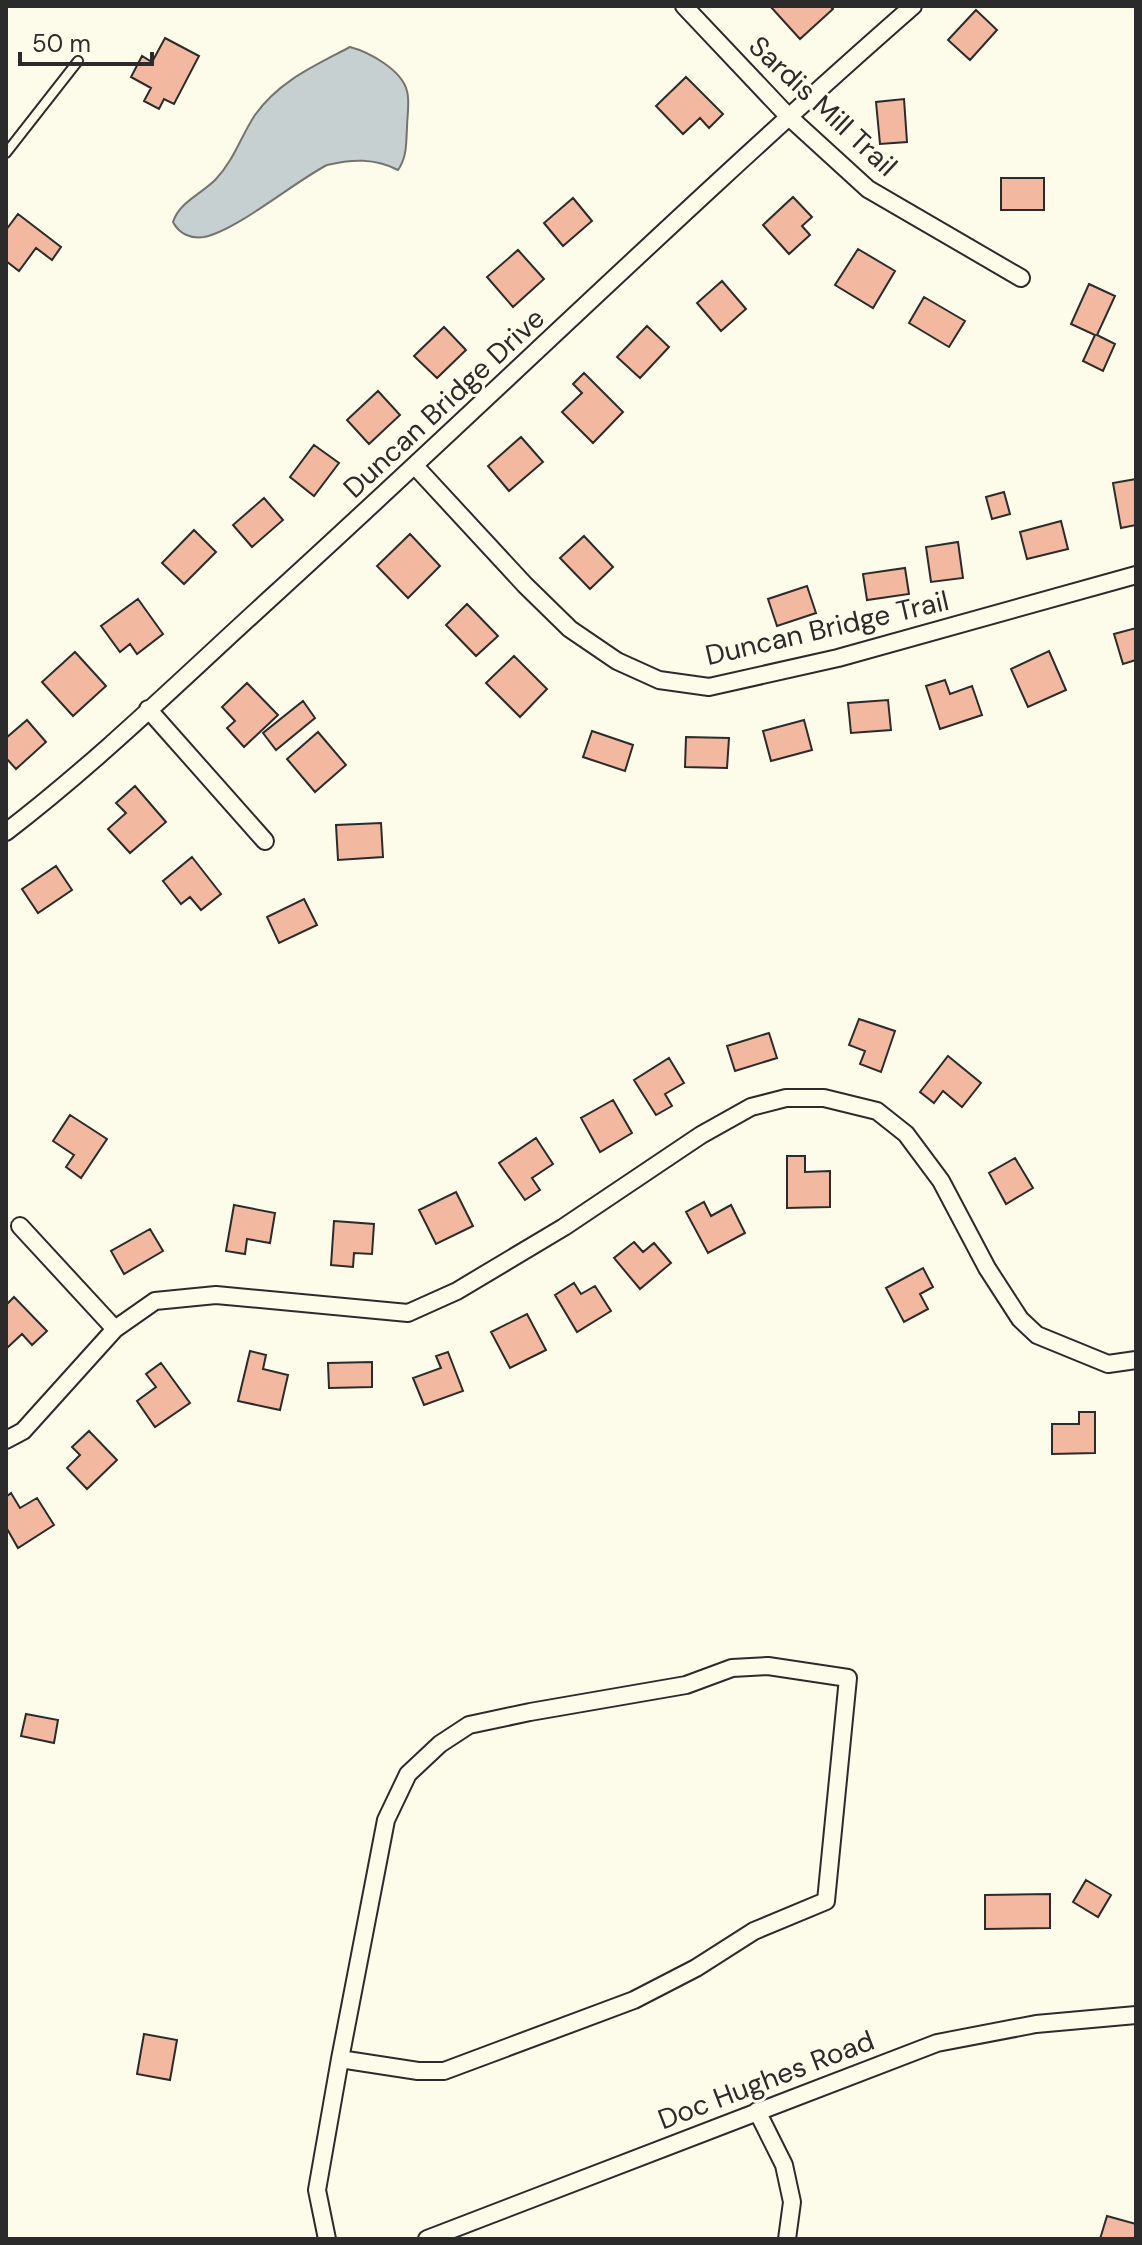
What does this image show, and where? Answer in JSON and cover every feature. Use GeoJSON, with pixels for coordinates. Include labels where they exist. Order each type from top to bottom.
{"type":"FeatureCollection","features":[{"type":"Feature","properties":{"kind":"street","name":"Sardis Mill Trail"},"geometry":{"type":"LineString","coordinates":[[684,6],[788,116],[868,189],[1021,278]]}},
{"type":"Feature","properties":{"kind":"street","name":"Duncan Bridge Drive"},"geometry":{"type":"LineString","coordinates":[[6,832],[148,709],[415,466],[788,116],[913,6]]}},
{"type":"Feature","properties":{"kind":"street","name":"Duncan Bridge Trail"},"geometry":{"type":"LineString","coordinates":[[415,466],[570,629],[617,661],[659,680],[709,687],[838,658],[1136,575]]}},
{"type":"Feature","properties":{"kind":"street"},"geometry":{"type":"LineString","coordinates":[[148,709],[265,841]]}},
{"type":"Feature","properties":{"kind":"street"},"geometry":{"type":"LineString","coordinates":[[6,1440],[23,1431],[115,1329],[155,1301],[216,1295],[408,1313],[457,1291],[564,1227],[701,1135],[751,1107],[786,1098],[824,1098],[877,1111],[906,1134],[941,1181],[987,1268],[1020,1319],[1037,1335],[1108,1364],[1136,1360]]}},
{"type":"Feature","properties":{"kind":"street"},"geometry":{"type":"LineString","coordinates":[[20,1226],[115,1329]]}},
{"type":"Feature","properties":{"kind":"street"},"geometry":{"type":"LineString","coordinates":[[327,2239],[317,2190],[340,2059],[386,1820],[408,1774],[440,1744],[469,1725],[686,1685],[732,1668],[768,1666],[848,1678],[826,1901],[754,1931],[696,1968],[634,2000],[444,2071],[418,2071],[340,2059]]}},
{"type":"Feature","properties":{"kind":"street","name":"Doc Hughes Road"},"geometry":{"type":"LineString","coordinates":[[427,2239],[937,2043],[1036,2024],[1136,2015]]}},
{"type":"Feature","properties":{"kind":"street"},"geometry":{"type":"LineString","coordinates":[[757,2111],[784,2165],[792,2202],[787,2239]]}},
{"type":"Feature","properties":{"kind":"lane"},"geometry":{"type":"LineString","coordinates":[[6,153],[78,61]]}},
{"type":"Feature","properties":{"kind":"shaded area"},"geometry":{"type":"Polygon","coordinates":[[[350,47],[392,69],[404,83],[408,105],[406,150],[398,170],[381,163],[363,161],[327,165],[217,233],[195,237],[179,230],[173,222],[176,215],[222,172],[264,103],[298,75],[350,47]]]}},
{"type":"Feature","properties":{"kind":"building"},"geometry":{"type":"Polygon","coordinates":[[[770,6],[830,6],[833,9],[800,39],[770,6]]]}},
{"type":"Feature","properties":{"kind":"building"},"geometry":{"type":"Polygon","coordinates":[[[976,10],[997,30],[970,60],[948,40],[976,10]]]}},
{"type":"Feature","properties":{"kind":"building"},"geometry":{"type":"Polygon","coordinates":[[[165,38],[199,56],[174,104],[164,99],[159,109],[144,101],[151,88],[131,77],[142,56],[152,62],[165,38]]]}},
{"type":"Feature","properties":{"kind":"building"},"geometry":{"type":"Polygon","coordinates":[[[686,77],[723,114],[709,128],[700,118],[683,134],[656,106],[686,77]]]}},
{"type":"Feature","properties":{"kind":"building"},"geometry":{"type":"Polygon","coordinates":[[[904,99],[907,142],[880,144],[876,102],[904,99]]]}},
{"type":"Feature","properties":{"kind":"building"},"geometry":{"type":"Polygon","coordinates":[[[1001,178],[1044,178],[1044,210],[1001,210],[1001,178]]]}},
{"type":"Feature","properties":{"kind":"building"},"geometry":{"type":"Polygon","coordinates":[[[793,197],[812,217],[802,226],[810,235],[789,254],[763,225],[793,197]]]}},
{"type":"Feature","properties":{"kind":"building"},"geometry":{"type":"Polygon","coordinates":[[[573,198],[592,221],[563,246],[544,223],[573,198]]]}},
{"type":"Feature","properties":{"kind":"building"},"geometry":{"type":"Polygon","coordinates":[[[18,214],[61,247],[52,260],[36,248],[19,271],[6,261],[6,230],[18,214]]]}},
{"type":"Feature","properties":{"kind":"building"},"geometry":{"type":"Polygon","coordinates":[[[858,249],[895,271],[873,308],[835,285],[858,249]]]}},
{"type":"Feature","properties":{"kind":"building"},"geometry":{"type":"Polygon","coordinates":[[[518,250],[544,279],[513,307],[487,277],[518,250]]]}},
{"type":"Feature","properties":{"kind":"building"},"geometry":{"type":"Polygon","coordinates":[[[722,281],[746,309],[721,331],[697,303],[722,281]]]}},
{"type":"Feature","properties":{"kind":"building"},"geometry":{"type":"Polygon","coordinates":[[[1089,284],[1115,296],[1097,335],[1115,344],[1103,371],[1083,361],[1095,335],[1071,324],[1089,284]]]}},
{"type":"Feature","properties":{"kind":"building"},"geometry":{"type":"Polygon","coordinates":[[[924,297],[965,321],[949,347],[909,323],[924,297]]]}},
{"type":"Feature","properties":{"kind":"building"},"geometry":{"type":"Polygon","coordinates":[[[647,326],[669,347],[640,378],[617,357],[647,326]]]}},
{"type":"Feature","properties":{"kind":"building"},"geometry":{"type":"Polygon","coordinates":[[[444,327],[466,350],[437,378],[414,356],[444,327]]]}},
{"type":"Feature","properties":{"kind":"building"},"geometry":{"type":"Polygon","coordinates":[[[584,373],[623,412],[593,443],[562,412],[582,393],[573,384],[584,373]]]}},
{"type":"Feature","properties":{"kind":"building"},"geometry":{"type":"Polygon","coordinates":[[[378,391],[400,415],[369,444],[347,420],[378,391]]]}},
{"type":"Feature","properties":{"kind":"building"},"geometry":{"type":"Polygon","coordinates":[[[521,437],[543,462],[509,491],[488,466],[521,437]]]}},
{"type":"Feature","properties":{"kind":"building"},"geometry":{"type":"Polygon","coordinates":[[[314,445],[339,463],[314,496],[290,477],[314,445]]]}},
{"type":"Feature","properties":{"kind":"building"},"geometry":{"type":"Polygon","coordinates":[[[1136,479],[1136,525],[1121,528],[1113,483],[1136,479]]]}},
{"type":"Feature","properties":{"kind":"building"},"geometry":{"type":"Polygon","coordinates":[[[1004,492],[1010,514],[992,519],[986,497],[1004,492]]]}},
{"type":"Feature","properties":{"kind":"building"},"geometry":{"type":"Polygon","coordinates":[[[264,498],[283,520],[252,547],[233,525],[264,498]]]}},
{"type":"Feature","properties":{"kind":"building"},"geometry":{"type":"Polygon","coordinates":[[[1061,521],[1068,549],[1027,559],[1020,532],[1061,521]]]}},
{"type":"Feature","properties":{"kind":"building"},"geometry":{"type":"Polygon","coordinates":[[[194,530],[216,552],[184,584],[162,563],[194,530]]]}},
{"type":"Feature","properties":{"kind":"building"},"geometry":{"type":"Polygon","coordinates":[[[410,534],[440,566],[408,598],[377,566],[410,534]]]}},
{"type":"Feature","properties":{"kind":"building"},"geometry":{"type":"Polygon","coordinates":[[[584,536],[613,567],[590,589],[560,558],[584,536]]]}},
{"type":"Feature","properties":{"kind":"building"},"geometry":{"type":"Polygon","coordinates":[[[958,542],[963,578],[931,582],[926,547],[958,542]]]}},
{"type":"Feature","properties":{"kind":"building"},"geometry":{"type":"Polygon","coordinates":[[[905,568],[909,594],[867,600],[863,574],[905,568]]]}},
{"type":"Feature","properties":{"kind":"building"},"geometry":{"type":"Polygon","coordinates":[[[807,586],[816,613],[777,626],[768,599],[807,586]]]}},
{"type":"Feature","properties":{"kind":"building"},"geometry":{"type":"Polygon","coordinates":[[[138,599],[163,634],[137,654],[130,644],[120,652],[101,626],[138,599]]]}},
{"type":"Feature","properties":{"kind":"building"},"geometry":{"type":"Polygon","coordinates":[[[467,604],[498,636],[476,656],[446,625],[467,604]]]}},
{"type":"Feature","properties":{"kind":"building"},"geometry":{"type":"Polygon","coordinates":[[[1136,628],[1136,660],[1123,664],[1114,634],[1136,628]]]}},
{"type":"Feature","properties":{"kind":"building"},"geometry":{"type":"Polygon","coordinates":[[[1049,651],[1066,690],[1028,707],[1011,669],[1049,651]]]}},
{"type":"Feature","properties":{"kind":"building"},"geometry":{"type":"Polygon","coordinates":[[[75,652],[106,686],[73,716],[42,682],[75,652]]]}},
{"type":"Feature","properties":{"kind":"building"},"geometry":{"type":"Polygon","coordinates":[[[514,656],[547,689],[520,717],[486,683],[514,656]]]}},
{"type":"Feature","properties":{"kind":"building"},"geometry":{"type":"Polygon","coordinates":[[[945,680],[950,694],[972,686],[982,715],[940,729],[926,686],[945,680]]]}},
{"type":"Feature","properties":{"kind":"building"},"geometry":{"type":"Polygon","coordinates":[[[247,683],[278,715],[244,747],[227,728],[235,721],[222,707],[247,683]]]}},
{"type":"Feature","properties":{"kind":"building"},"geometry":{"type":"Polygon","coordinates":[[[888,700],[891,730],[851,733],[848,703],[888,700]]]}},
{"type":"Feature","properties":{"kind":"building"},"geometry":{"type":"Polygon","coordinates":[[[303,701],[315,718],[276,750],[263,733],[303,701]]]}},
{"type":"Feature","properties":{"kind":"building"},"geometry":{"type":"Polygon","coordinates":[[[27,720],[46,742],[16,769],[6,758],[6,738],[27,720]]]}},
{"type":"Feature","properties":{"kind":"building"},"geometry":{"type":"Polygon","coordinates":[[[804,720],[812,750],[771,761],[763,731],[804,720]]]}},
{"type":"Feature","properties":{"kind":"building"},"geometry":{"type":"Polygon","coordinates":[[[592,731],[633,745],[625,771],[583,757],[592,731]]]}},
{"type":"Feature","properties":{"kind":"building"},"geometry":{"type":"Polygon","coordinates":[[[318,732],[346,765],[315,792],[287,759],[318,732]]]}},
{"type":"Feature","properties":{"kind":"building"},"geometry":{"type":"Polygon","coordinates":[[[686,737],[729,738],[727,768],[685,767],[686,737]]]}},
{"type":"Feature","properties":{"kind":"building"},"geometry":{"type":"Polygon","coordinates":[[[135,786],[166,822],[130,853],[108,829],[126,813],[116,803],[135,786]]]}},
{"type":"Feature","properties":{"kind":"building"},"geometry":{"type":"Polygon","coordinates":[[[381,823],[383,857],[338,860],[336,825],[381,823]]]}},
{"type":"Feature","properties":{"kind":"building"},"geometry":{"type":"Polygon","coordinates":[[[192,857],[221,894],[201,910],[190,897],[181,904],[163,881],[192,857]]]}},
{"type":"Feature","properties":{"kind":"building"},"geometry":{"type":"Polygon","coordinates":[[[56,866],[72,890],[38,913],[22,889],[56,866]]]}},
{"type":"Feature","properties":{"kind":"building"},"geometry":{"type":"Polygon","coordinates":[[[304,899],[317,925],[279,943],[267,917],[304,899]]]}},
{"type":"Feature","properties":{"kind":"building"},"geometry":{"type":"Polygon","coordinates":[[[859,1019],[895,1031],[881,1072],[860,1064],[865,1051],[849,1045],[859,1019]]]}},
{"type":"Feature","properties":{"kind":"building"},"geometry":{"type":"Polygon","coordinates":[[[769,1033],[777,1058],[735,1071],[727,1046],[769,1033]]]}},
{"type":"Feature","properties":{"kind":"building"},"geometry":{"type":"Polygon","coordinates":[[[948,1056],[981,1083],[962,1107],[943,1091],[934,1103],[920,1092],[948,1056]]]}},
{"type":"Feature","properties":{"kind":"building"},"geometry":{"type":"Polygon","coordinates":[[[669,1058],[684,1083],[665,1094],[672,1106],[656,1115],[634,1080],[669,1058]]]}},
{"type":"Feature","properties":{"kind":"building"},"geometry":{"type":"Polygon","coordinates":[[[613,1100],[632,1133],[600,1152],[581,1118],[613,1100]]]}},
{"type":"Feature","properties":{"kind":"building"},"geometry":{"type":"Polygon","coordinates":[[[70,1115],[107,1139],[81,1178],[66,1167],[74,1155],[53,1141],[70,1115]]]}},
{"type":"Feature","properties":{"kind":"building"},"geometry":{"type":"Polygon","coordinates":[[[536,1138],[553,1164],[532,1178],[540,1190],[525,1200],[499,1163],[536,1138]]]}},
{"type":"Feature","properties":{"kind":"building"},"geometry":{"type":"Polygon","coordinates":[[[787,1156],[805,1156],[805,1172],[830,1171],[830,1207],[787,1208],[787,1156]]]}},
{"type":"Feature","properties":{"kind":"building"},"geometry":{"type":"Polygon","coordinates":[[[1015,1158],[1033,1188],[1006,1204],[989,1173],[1015,1158]]]}},
{"type":"Feature","properties":{"kind":"building"},"geometry":{"type":"Polygon","coordinates":[[[456,1192],[473,1226],[436,1244],[419,1210],[456,1192]]]}},
{"type":"Feature","properties":{"kind":"building"},"geometry":{"type":"Polygon","coordinates":[[[704,1202],[711,1216],[731,1205],[745,1233],[708,1253],[686,1212],[704,1202]]]}},
{"type":"Feature","properties":{"kind":"building"},"geometry":{"type":"Polygon","coordinates":[[[234,1205],[275,1213],[270,1243],[247,1239],[245,1254],[226,1251],[234,1205]]]}},
{"type":"Feature","properties":{"kind":"building"},"geometry":{"type":"Polygon","coordinates":[[[334,1221],[374,1224],[372,1254],[354,1253],[353,1267],[331,1265],[334,1221]]]}},
{"type":"Feature","properties":{"kind":"building"},"geometry":{"type":"Polygon","coordinates":[[[150,1229],[163,1251],[124,1274],[111,1251],[150,1229]]]}},
{"type":"Feature","properties":{"kind":"building"},"geometry":{"type":"Polygon","coordinates":[[[634,1242],[643,1252],[654,1243],[671,1263],[640,1289],[614,1258],[634,1242]]]}},
{"type":"Feature","properties":{"kind":"building"},"geometry":{"type":"Polygon","coordinates":[[[923,1268],[933,1287],[920,1294],[928,1309],[904,1322],[886,1288],[923,1268]]]}},
{"type":"Feature","properties":{"kind":"building"},"geometry":{"type":"Polygon","coordinates":[[[574,1283],[581,1294],[595,1286],[611,1311],[577,1332],[555,1295],[574,1283]]]}},
{"type":"Feature","properties":{"kind":"building"},"geometry":{"type":"Polygon","coordinates":[[[14,1297],[47,1331],[32,1345],[22,1334],[6,1349],[6,1305],[14,1297]]]}},
{"type":"Feature","properties":{"kind":"building"},"geometry":{"type":"Polygon","coordinates":[[[527,1314],[546,1350],[510,1368],[491,1332],[527,1314]]]}},
{"type":"Feature","properties":{"kind":"building"},"geometry":{"type":"Polygon","coordinates":[[[250,1351],[266,1355],[263,1369],[288,1375],[280,1410],[238,1401],[250,1351]]]}},
{"type":"Feature","properties":{"kind":"building"},"geometry":{"type":"Polygon","coordinates":[[[448,1352],[463,1391],[424,1405],[413,1378],[441,1368],[436,1356],[448,1352]]]}},
{"type":"Feature","properties":{"kind":"building"},"geometry":{"type":"Polygon","coordinates":[[[372,1362],[372,1387],[329,1388],[328,1363],[372,1362]]]}},
{"type":"Feature","properties":{"kind":"building"},"geometry":{"type":"Polygon","coordinates":[[[161,1363],[190,1403],[155,1427],[137,1401],[156,1387],[146,1374],[161,1363]]]}},
{"type":"Feature","properties":{"kind":"building"},"geometry":{"type":"Polygon","coordinates":[[[1079,1412],[1095,1412],[1095,1453],[1052,1454],[1052,1424],[1079,1424],[1079,1412]]]}},
{"type":"Feature","properties":{"kind":"building"},"geometry":{"type":"Polygon","coordinates":[[[89,1431],[117,1460],[87,1489],[67,1468],[80,1455],[72,1447],[89,1431]]]}},
{"type":"Feature","properties":{"kind":"building"},"geometry":{"type":"Polygon","coordinates":[[[11,1493],[20,1508],[37,1498],[54,1525],[18,1548],[6,1527],[6,1497],[11,1493]]]}},
{"type":"Feature","properties":{"kind":"building"},"geometry":{"type":"Polygon","coordinates":[[[26,1714],[58,1720],[54,1743],[21,1736],[26,1714]]]}},
{"type":"Feature","properties":{"kind":"building"},"geometry":{"type":"Polygon","coordinates":[[[1086,1880],[1111,1895],[1098,1917],[1073,1902],[1086,1880]]]}},
{"type":"Feature","properties":{"kind":"building"},"geometry":{"type":"Polygon","coordinates":[[[1050,1894],[1050,1928],[985,1929],[985,1895],[1050,1894]]]}},
{"type":"Feature","properties":{"kind":"building"},"geometry":{"type":"Polygon","coordinates":[[[144,2034],[177,2040],[170,2080],[137,2074],[144,2034]]]}},
{"type":"Feature","properties":{"kind":"building"},"geometry":{"type":"Polygon","coordinates":[[[1107,2216],[1136,2224],[1136,2239],[1100,2239],[1107,2216]]]}}]}
